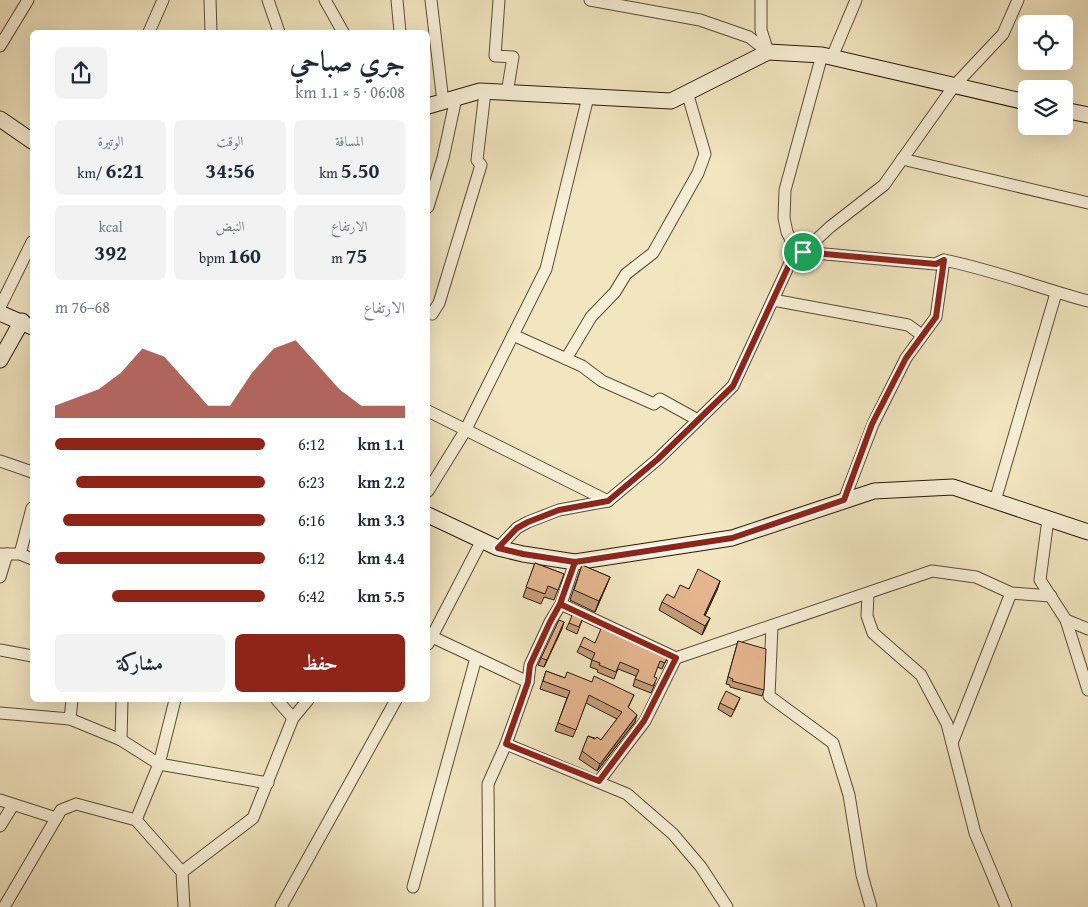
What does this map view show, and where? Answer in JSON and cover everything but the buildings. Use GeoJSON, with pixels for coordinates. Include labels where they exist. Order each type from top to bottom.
{"type":"FeatureCollection","features":[{"type":"Feature","properties":{"kind":"street"},"geometry":{"type":"LineString","coordinates":[[0,46],[28,0]]}},
{"type":"Feature","properties":{"kind":"street"},"geometry":{"type":"LineString","coordinates":[[150,30],[163,0]]}},
{"type":"Feature","properties":{"kind":"street"},"geometry":{"type":"LineString","coordinates":[[210,0],[211,30]]}},
{"type":"Feature","properties":{"kind":"street"},"geometry":{"type":"LineString","coordinates":[[268,0],[278,30]]}},
{"type":"Feature","properties":{"kind":"street"},"geometry":{"type":"LineString","coordinates":[[325,0],[342,30]]}},
{"type":"Feature","properties":{"kind":"street"},"geometry":{"type":"LineString","coordinates":[[397,0],[400,30]]}},
{"type":"Feature","properties":{"kind":"street"},"geometry":{"type":"LineString","coordinates":[[430,0],[450,100],[443,158],[430,200]]}},
{"type":"Feature","properties":{"kind":"street"},"geometry":{"type":"LineString","coordinates":[[499,0],[495,56],[513,57],[507,93]]}},
{"type":"Feature","properties":{"kind":"street"},"geometry":{"type":"LineString","coordinates":[[590,0],[700,20],[749,37],[768,52]]}},
{"type":"Feature","properties":{"kind":"street"},"geometry":{"type":"LineString","coordinates":[[761,0],[761,30],[768,52]]}},
{"type":"Feature","properties":{"kind":"street"},"geometry":{"type":"LineString","coordinates":[[801,254],[788,232],[784,218],[785,190],[827,56],[856,0]]}},
{"type":"Feature","properties":{"kind":"street"},"geometry":{"type":"LineString","coordinates":[[498,548],[517,528],[528,522],[559,510],[608,501],[658,459],[733,386],[789,265],[830,227],[884,185],[954,86],[1003,34],[1018,0]]}},
{"type":"Feature","properties":{"kind":"street"},"geometry":{"type":"LineString","coordinates":[[430,105],[485,92],[671,101],[768,52],[827,56],[1018,100]]}},
{"type":"Feature","properties":{"kind":"street"},"geometry":{"type":"LineString","coordinates":[[430,313],[432,314],[439,303],[481,165],[476,160],[485,92]]}},
{"type":"Feature","properties":{"kind":"street"},"geometry":{"type":"LineString","coordinates":[[566,359],[591,317],[615,292],[626,274],[653,253],[698,173],[705,154],[687,92]]}},
{"type":"Feature","properties":{"kind":"street"},"geometry":{"type":"LineString","coordinates":[[430,488],[466,431],[546,269],[588,97]]}},
{"type":"Feature","properties":{"kind":"street"},"geometry":{"type":"LineString","coordinates":[[1073,112],[1088,115]]}},
{"type":"Feature","properties":{"kind":"street"},"geometry":{"type":"LineString","coordinates":[[0,119],[30,140]]}},
{"type":"Feature","properties":{"kind":"street"},"geometry":{"type":"LineString","coordinates":[[902,159],[1088,203]]}},
{"type":"Feature","properties":{"kind":"street"},"geometry":{"type":"LineString","coordinates":[[0,307],[30,246]]}},
{"type":"Feature","properties":{"kind":"street"},"geometry":{"type":"LineString","coordinates":[[801,254],[936,264],[944,260],[978,267],[1088,301]]}},
{"type":"Feature","properties":{"kind":"street"},"geometry":{"type":"LineString","coordinates":[[844,500],[872,424],[906,358],[936,317],[944,260]]}},
{"type":"Feature","properties":{"kind":"street"},"geometry":{"type":"LineString","coordinates":[[995,500],[1056,292]]}},
{"type":"Feature","properties":{"kind":"street"},"geometry":{"type":"LineString","coordinates":[[773,300],[908,324],[922,335]]}},
{"type":"Feature","properties":{"kind":"street"},"geometry":{"type":"LineString","coordinates":[[0,313],[27,324],[0,360]]}},
{"type":"Feature","properties":{"kind":"street"},"geometry":{"type":"LineString","coordinates":[[513,336],[582,366],[602,381],[654,404],[660,399],[698,420]]}},
{"type":"Feature","properties":{"kind":"street"},"geometry":{"type":"LineString","coordinates":[[430,412],[608,501]]}},
{"type":"Feature","properties":{"kind":"street"},"geometry":{"type":"LineString","coordinates":[[0,461],[30,471]]}},
{"type":"Feature","properties":{"kind":"street"},"geometry":{"type":"LineString","coordinates":[[430,516],[481,542],[498,548],[575,562],[732,538],[874,491],[953,487],[1088,532]]}},
{"type":"Feature","properties":{"kind":"street"},"geometry":{"type":"LineString","coordinates":[[20,554],[30,516]]}},
{"type":"Feature","properties":{"kind":"street"},"geometry":{"type":"LineString","coordinates":[[1048,519],[1040,580],[1066,620],[1088,690]]}},
{"type":"Feature","properties":{"kind":"street"},"geometry":{"type":"LineString","coordinates":[[430,637],[481,542]]}},
{"type":"Feature","properties":{"kind":"street"},"geometry":{"type":"LineString","coordinates":[[0,577],[4,554],[20,554],[30,558]]}},
{"type":"Feature","properties":{"kind":"street"},"geometry":{"type":"LineString","coordinates":[[489,907],[488,784],[506,744],[528,682],[530,665],[560,604],[575,562]]}},
{"type":"Feature","properties":{"kind":"street"},"geometry":{"type":"LineString","coordinates":[[560,604],[676,658],[932,571],[976,577],[1011,593],[1051,596]]}},
{"type":"Feature","properties":{"kind":"street"},"geometry":{"type":"LineString","coordinates":[[952,742],[1011,593]]}},
{"type":"Feature","properties":{"kind":"street"},"geometry":{"type":"LineString","coordinates":[[868,594],[868,616],[873,633],[921,675],[946,724],[976,833],[1006,907]]}},
{"type":"Feature","properties":{"kind":"street"},"geometry":{"type":"LineString","coordinates":[[1066,620],[1088,629]]}},
{"type":"Feature","properties":{"kind":"street"},"geometry":{"type":"LineString","coordinates":[[772,626],[770,696],[833,743],[849,795],[862,875],[871,907]]}},
{"type":"Feature","properties":{"kind":"street"},"geometry":{"type":"LineString","coordinates":[[430,639],[528,682]]}},
{"type":"Feature","properties":{"kind":"street"},"geometry":{"type":"LineString","coordinates":[[0,650],[30,656]]}},
{"type":"Feature","properties":{"kind":"street"},"geometry":{"type":"LineString","coordinates":[[413,886],[476,658]]}},
{"type":"Feature","properties":{"kind":"street"},"geometry":{"type":"LineString","coordinates":[[599,781],[644,721],[676,658]]}},
{"type":"Feature","properties":{"kind":"street"},"geometry":{"type":"LineString","coordinates":[[70,719],[72,702]]}},
{"type":"Feature","properties":{"kind":"street"},"geometry":{"type":"LineString","coordinates":[[121,740],[122,702]]}},
{"type":"Feature","properties":{"kind":"street"},"geometry":{"type":"LineString","coordinates":[[136,820],[159,764],[175,702]]}},
{"type":"Feature","properties":{"kind":"street"},"geometry":{"type":"LineString","coordinates":[[279,702],[293,718]]}},
{"type":"Feature","properties":{"kind":"street"},"geometry":{"type":"LineString","coordinates":[[182,872],[253,818],[293,718],[306,702]]}},
{"type":"Feature","properties":{"kind":"street"},"geometry":{"type":"LineString","coordinates":[[281,907],[395,702]]}},
{"type":"Feature","properties":{"kind":"street"},"geometry":{"type":"LineString","coordinates":[[0,713],[70,719],[121,740],[159,764],[268,783]]}},
{"type":"Feature","properties":{"kind":"street"},"geometry":{"type":"LineString","coordinates":[[506,744],[627,794],[673,834],[701,867],[727,907]]}},
{"type":"Feature","properties":{"kind":"street"},"geometry":{"type":"LineString","coordinates":[[0,800],[56,818]]}},
{"type":"Feature","properties":{"kind":"street"},"geometry":{"type":"LineString","coordinates":[[4,907],[61,810],[76,804],[136,820],[182,872],[184,907]]}},
{"type":"Feature","properties":{"kind":"street"},"geometry":{"type":"LineString","coordinates":[[0,826],[13,805]]}},
{"type":"Feature","properties":{"kind":"route"},"geometry":{"type":"LineString","coordinates":[[803,252],[789,265],[733,386],[658,459],[608,501],[559,510],[528,522],[517,528],[498,548],[575,562],[560,604],[676,658],[644,721],[599,781],[506,744],[528,682],[530,665],[560,604],[575,562],[732,538],[844,500],[872,424],[906,358],[936,317],[944,260],[936,264],[803,252]]}}]}
